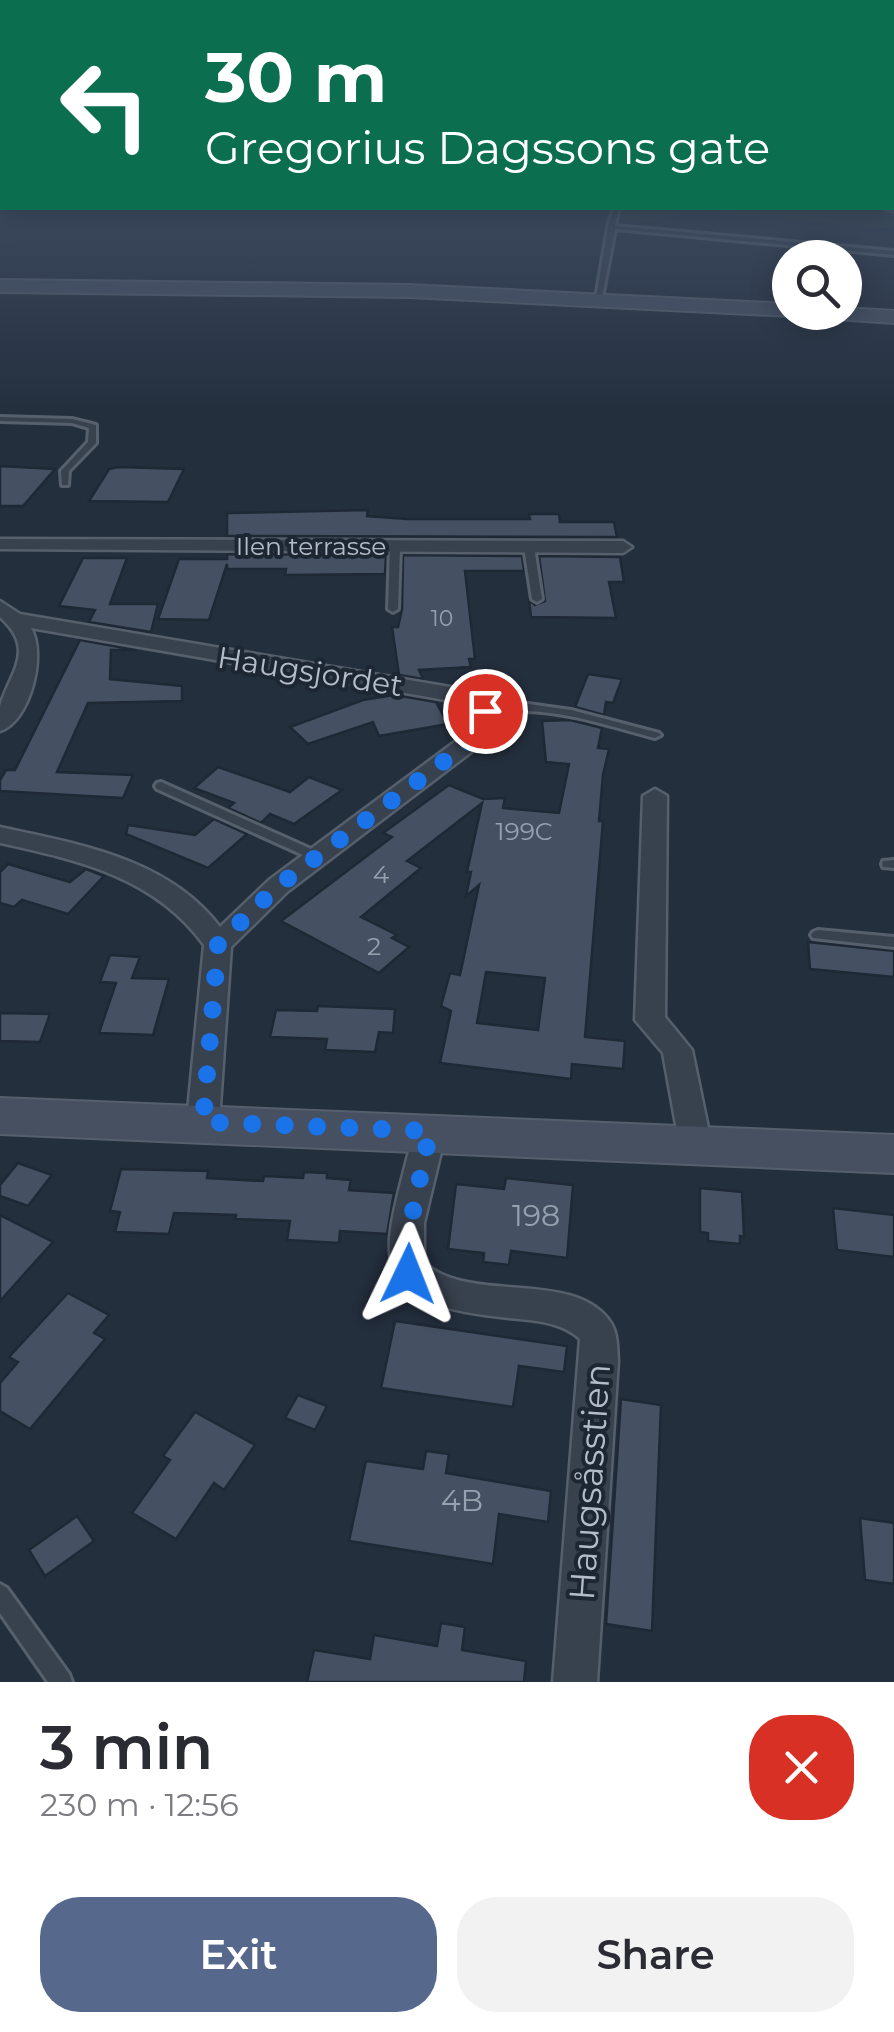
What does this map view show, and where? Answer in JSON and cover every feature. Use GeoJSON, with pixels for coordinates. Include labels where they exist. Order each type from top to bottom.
{"type":"FeatureCollection","features":[{"type":"Feature","properties":{"kind":"main road"},"geometry":{"type":"LineString","coordinates":[[0,286],[600,298],[772,309]]}},
{"type":"Feature","properties":{"kind":"main road"},"geometry":{"type":"LineString","coordinates":[[862,315],[894,318]]}},
{"type":"Feature","properties":{"kind":"main road"},"geometry":{"type":"LineString","coordinates":[[0,1116],[430,1131],[894,1154]]}},
{"type":"Feature","properties":{"kind":"street","name":"Ilen terrasse"},"geometry":{"type":"LineString","coordinates":[[0,544],[623,547]]}},
{"type":"Feature","properties":{"kind":"street"},"geometry":{"type":"LineString","coordinates":[[0,607],[19,620],[30,640],[26,676],[0,724]]}},
{"type":"Feature","properties":{"kind":"street","name":"Haugsjordet"},"geometry":{"type":"LineString","coordinates":[[19,620],[456,696],[475,702],[485,711]]}},
{"type":"Feature","properties":{"kind":"street"},"geometry":{"type":"LineString","coordinates":[[203,1122],[218,944],[248,910],[479,735],[485,711]]}},
{"type":"Feature","properties":{"kind":"street"},"geometry":{"type":"LineString","coordinates":[[655,796],[650,1020],[677,1050],[696,1147]]}},
{"type":"Feature","properties":{"kind":"street"},"geometry":{"type":"LineString","coordinates":[[0,835],[90,857],[154,883],[186,904],[218,944]]}},
{"type":"Feature","properties":{"kind":"street","name":"Haugsåsstien"},"geometry":{"type":"LineString","coordinates":[[430,1131],[404,1254],[408,1274],[422,1287],[449,1294],[564,1310],[582,1318],[598,1333],[600,1361],[575,1682]]}},
{"type":"Feature","properties":{"kind":"lane"},"geometry":{"type":"LineString","coordinates":[[600,298],[607,253]]}},
{"type":"Feature","properties":{"kind":"lane"},"geometry":{"type":"LineString","coordinates":[[0,419],[72,420],[93,428],[92,443],[65,471],[65,483]]}},
{"type":"Feature","properties":{"kind":"lane"},"geometry":{"type":"LineString","coordinates":[[393,608],[395,546]]}},
{"type":"Feature","properties":{"kind":"lane"},"geometry":{"type":"LineString","coordinates":[[529,548],[537,599]]}},
{"type":"Feature","properties":{"kind":"lane","name":"Haugsjordet"},"geometry":{"type":"LineString","coordinates":[[485,711],[532,708],[602,720],[656,735]]}},
{"type":"Feature","properties":{"kind":"lane"},"geometry":{"type":"LineString","coordinates":[[161,786],[318,856]]}},
{"type":"Feature","properties":{"kind":"lane"},"geometry":{"type":"LineString","coordinates":[[818,935],[894,942]]}},
{"type":"Feature","properties":{"kind":"lane"},"geometry":{"type":"LineString","coordinates":[[0,1595],[61,1682]]}},
{"type":"Feature","properties":{"kind":"building"},"geometry":{"type":"Polygon","coordinates":[[[0,466],[55,469],[23,506],[0,506],[0,466]]]}},
{"type":"Feature","properties":{"kind":"building"},"geometry":{"type":"Polygon","coordinates":[[[109,469],[184,469],[168,502],[89,501],[109,469]]]}},
{"type":"Feature","properties":{"kind":"building"},"geometry":{"type":"Polygon","coordinates":[[[368,510],[367,516],[407,519],[530,519],[529,514],[559,514],[560,522],[614,522],[617,537],[227,536],[227,513],[368,510]]]}},
{"type":"Feature","properties":{"kind":"building"},"geometry":{"type":"Polygon","coordinates":[[[227,554],[386,555],[385,574],[285,575],[286,569],[227,569],[227,564],[209,620],[158,619],[179,559],[227,559],[227,554]]]}},
{"type":"Feature","properties":{"kind":"building"},"geometry":{"type":"Polygon","coordinates":[[[403,555],[522,556],[524,571],[465,571],[475,659],[469,659],[471,667],[419,670],[423,679],[399,675],[392,627],[398,627],[402,609],[403,555]]]}},
{"type":"Feature","properties":{"kind":"building"},"geometry":{"type":"Polygon","coordinates":[[[539,556],[620,557],[624,582],[609,582],[616,618],[531,617],[529,600],[535,605],[545,601],[539,556]]]}},
{"type":"Feature","properties":{"kind":"building"},"geometry":{"type":"Polygon","coordinates":[[[83,558],[127,558],[110,604],[158,604],[151,632],[89,622],[95,610],[59,606],[83,558]]]}},
{"type":"Feature","properties":{"kind":"building"},"geometry":{"type":"Polygon","coordinates":[[[80,640],[136,650],[111,650],[110,679],[182,686],[182,701],[88,703],[57,772],[133,775],[123,798],[0,791],[0,780],[6,770],[15,770],[80,640]]]}},
{"type":"Feature","properties":{"kind":"building"},"geometry":{"type":"Polygon","coordinates":[[[588,674],[622,679],[613,703],[606,702],[604,715],[575,707],[588,674]]]}},
{"type":"Feature","properties":{"kind":"building"},"geometry":{"type":"Polygon","coordinates":[[[394,695],[436,702],[448,724],[379,736],[373,722],[308,744],[290,727],[363,700],[394,695]]]}},
{"type":"Feature","properties":{"kind":"building"},"geometry":{"type":"Polygon","coordinates":[[[570,720],[602,728],[598,748],[609,749],[599,821],[603,821],[585,1037],[625,1041],[623,1069],[572,1064],[571,1079],[440,1063],[451,1011],[441,1006],[450,973],[460,975],[479,885],[466,896],[471,872],[467,872],[482,803],[407,861],[421,868],[361,917],[397,935],[392,938],[409,947],[379,973],[281,921],[392,837],[383,833],[449,785],[483,799],[505,798],[503,808],[559,813],[569,764],[546,762],[542,721],[570,720]],[[486,972],[477,1023],[538,1030],[545,978],[486,972]]]}},
{"type":"Feature","properties":{"kind":"building"},"geometry":{"type":"Polygon","coordinates":[[[218,767],[290,792],[309,777],[342,790],[294,824],[270,814],[261,823],[228,808],[234,803],[194,788],[218,767]]]}},
{"type":"Feature","properties":{"kind":"building"},"geometry":{"type":"Polygon","coordinates":[[[214,819],[247,834],[208,868],[126,834],[128,825],[195,835],[214,819]]]}},
{"type":"Feature","properties":{"kind":"building"},"geometry":{"type":"Polygon","coordinates":[[[8,864],[70,882],[86,869],[104,876],[68,914],[22,900],[14,907],[0,903],[0,872],[8,864]]]}},
{"type":"Feature","properties":{"kind":"building"},"geometry":{"type":"Polygon","coordinates":[[[808,942],[894,951],[894,977],[810,969],[808,942]]]}},
{"type":"Feature","properties":{"kind":"building"},"geometry":{"type":"Polygon","coordinates":[[[110,955],[140,957],[132,978],[169,979],[153,1035],[99,1033],[116,983],[100,982],[110,955]]]}},
{"type":"Feature","properties":{"kind":"building"},"geometry":{"type":"Polygon","coordinates":[[[318,1006],[395,1009],[393,1033],[379,1032],[375,1052],[325,1050],[327,1039],[270,1037],[276,1010],[317,1011],[318,1006]]]}},
{"type":"Feature","properties":{"kind":"building"},"geometry":{"type":"Polygon","coordinates":[[[0,1013],[50,1014],[40,1042],[0,1041],[0,1013]]]}},
{"type":"Feature","properties":{"kind":"building"},"geometry":{"type":"Polygon","coordinates":[[[18,1163],[52,1175],[28,1206],[0,1196],[0,1185],[18,1163]]]}},
{"type":"Feature","properties":{"kind":"building"},"geometry":{"type":"Polygon","coordinates":[[[121,1169],[208,1171],[207,1178],[263,1181],[264,1176],[303,1178],[304,1172],[327,1173],[327,1178],[351,1180],[349,1190],[394,1193],[387,1234],[340,1231],[339,1243],[287,1240],[290,1221],[235,1219],[236,1215],[174,1213],[169,1234],[115,1232],[120,1212],[110,1211],[121,1169]]]}},
{"type":"Feature","properties":{"kind":"building"},"geometry":{"type":"Polygon","coordinates":[[[506,1178],[573,1185],[567,1258],[511,1251],[509,1265],[483,1262],[484,1253],[448,1249],[456,1184],[504,1189],[506,1178]]]}},
{"type":"Feature","properties":{"kind":"building"},"geometry":{"type":"Polygon","coordinates":[[[700,1188],[742,1192],[744,1237],[740,1236],[740,1244],[708,1241],[708,1233],[700,1232],[700,1188]]]}},
{"type":"Feature","properties":{"kind":"building"},"geometry":{"type":"Polygon","coordinates":[[[833,1208],[894,1215],[894,1257],[837,1250],[833,1208]]]}},
{"type":"Feature","properties":{"kind":"building"},"geometry":{"type":"Polygon","coordinates":[[[0,1215],[53,1242],[0,1301],[0,1215]]]}},
{"type":"Feature","properties":{"kind":"building"},"geometry":{"type":"Polygon","coordinates":[[[68,1293],[109,1315],[94,1333],[105,1339],[30,1429],[0,1411],[0,1383],[18,1362],[9,1357],[68,1293]]]}},
{"type":"Feature","properties":{"kind":"building"},"geometry":{"type":"Polygon","coordinates":[[[395,1321],[567,1346],[564,1372],[519,1366],[513,1407],[381,1388],[395,1321]]]}},
{"type":"Feature","properties":{"kind":"building"},"geometry":{"type":"Polygon","coordinates":[[[298,1395],[327,1406],[315,1430],[285,1418],[298,1395]]]}},
{"type":"Feature","properties":{"kind":"building"},"geometry":{"type":"Polygon","coordinates":[[[621,1399],[661,1405],[652,1631],[606,1624],[621,1399]]]}},
{"type":"Feature","properties":{"kind":"building"},"geometry":{"type":"Polygon","coordinates":[[[195,1412],[255,1445],[224,1490],[214,1483],[176,1539],[132,1513],[170,1460],[163,1456],[195,1412]]]}},
{"type":"Feature","properties":{"kind":"building"},"geometry":{"type":"Polygon","coordinates":[[[426,1451],[449,1454],[446,1473],[551,1491],[548,1522],[499,1514],[493,1564],[349,1541],[366,1461],[423,1469],[426,1451]]]}},
{"type":"Feature","properties":{"kind":"building"},"geometry":{"type":"Polygon","coordinates":[[[77,1516],[94,1541],[45,1576],[29,1550],[77,1516]]]}},
{"type":"Feature","properties":{"kind":"building"},"geometry":{"type":"Polygon","coordinates":[[[860,1518],[894,1523],[894,1584],[865,1580],[860,1518]]]}},
{"type":"Feature","properties":{"kind":"building"},"geometry":{"type":"Polygon","coordinates":[[[441,1623],[465,1627],[462,1650],[526,1661],[524,1682],[307,1682],[314,1650],[370,1659],[374,1635],[437,1646],[441,1623]]]}},
{"type":"Feature","properties":{"kind":"route"},"geometry":{"type":"LineString","coordinates":[[408,1274],[404,1254],[430,1131],[203,1122],[218,944],[248,910],[479,735],[485,711]]}}]}
